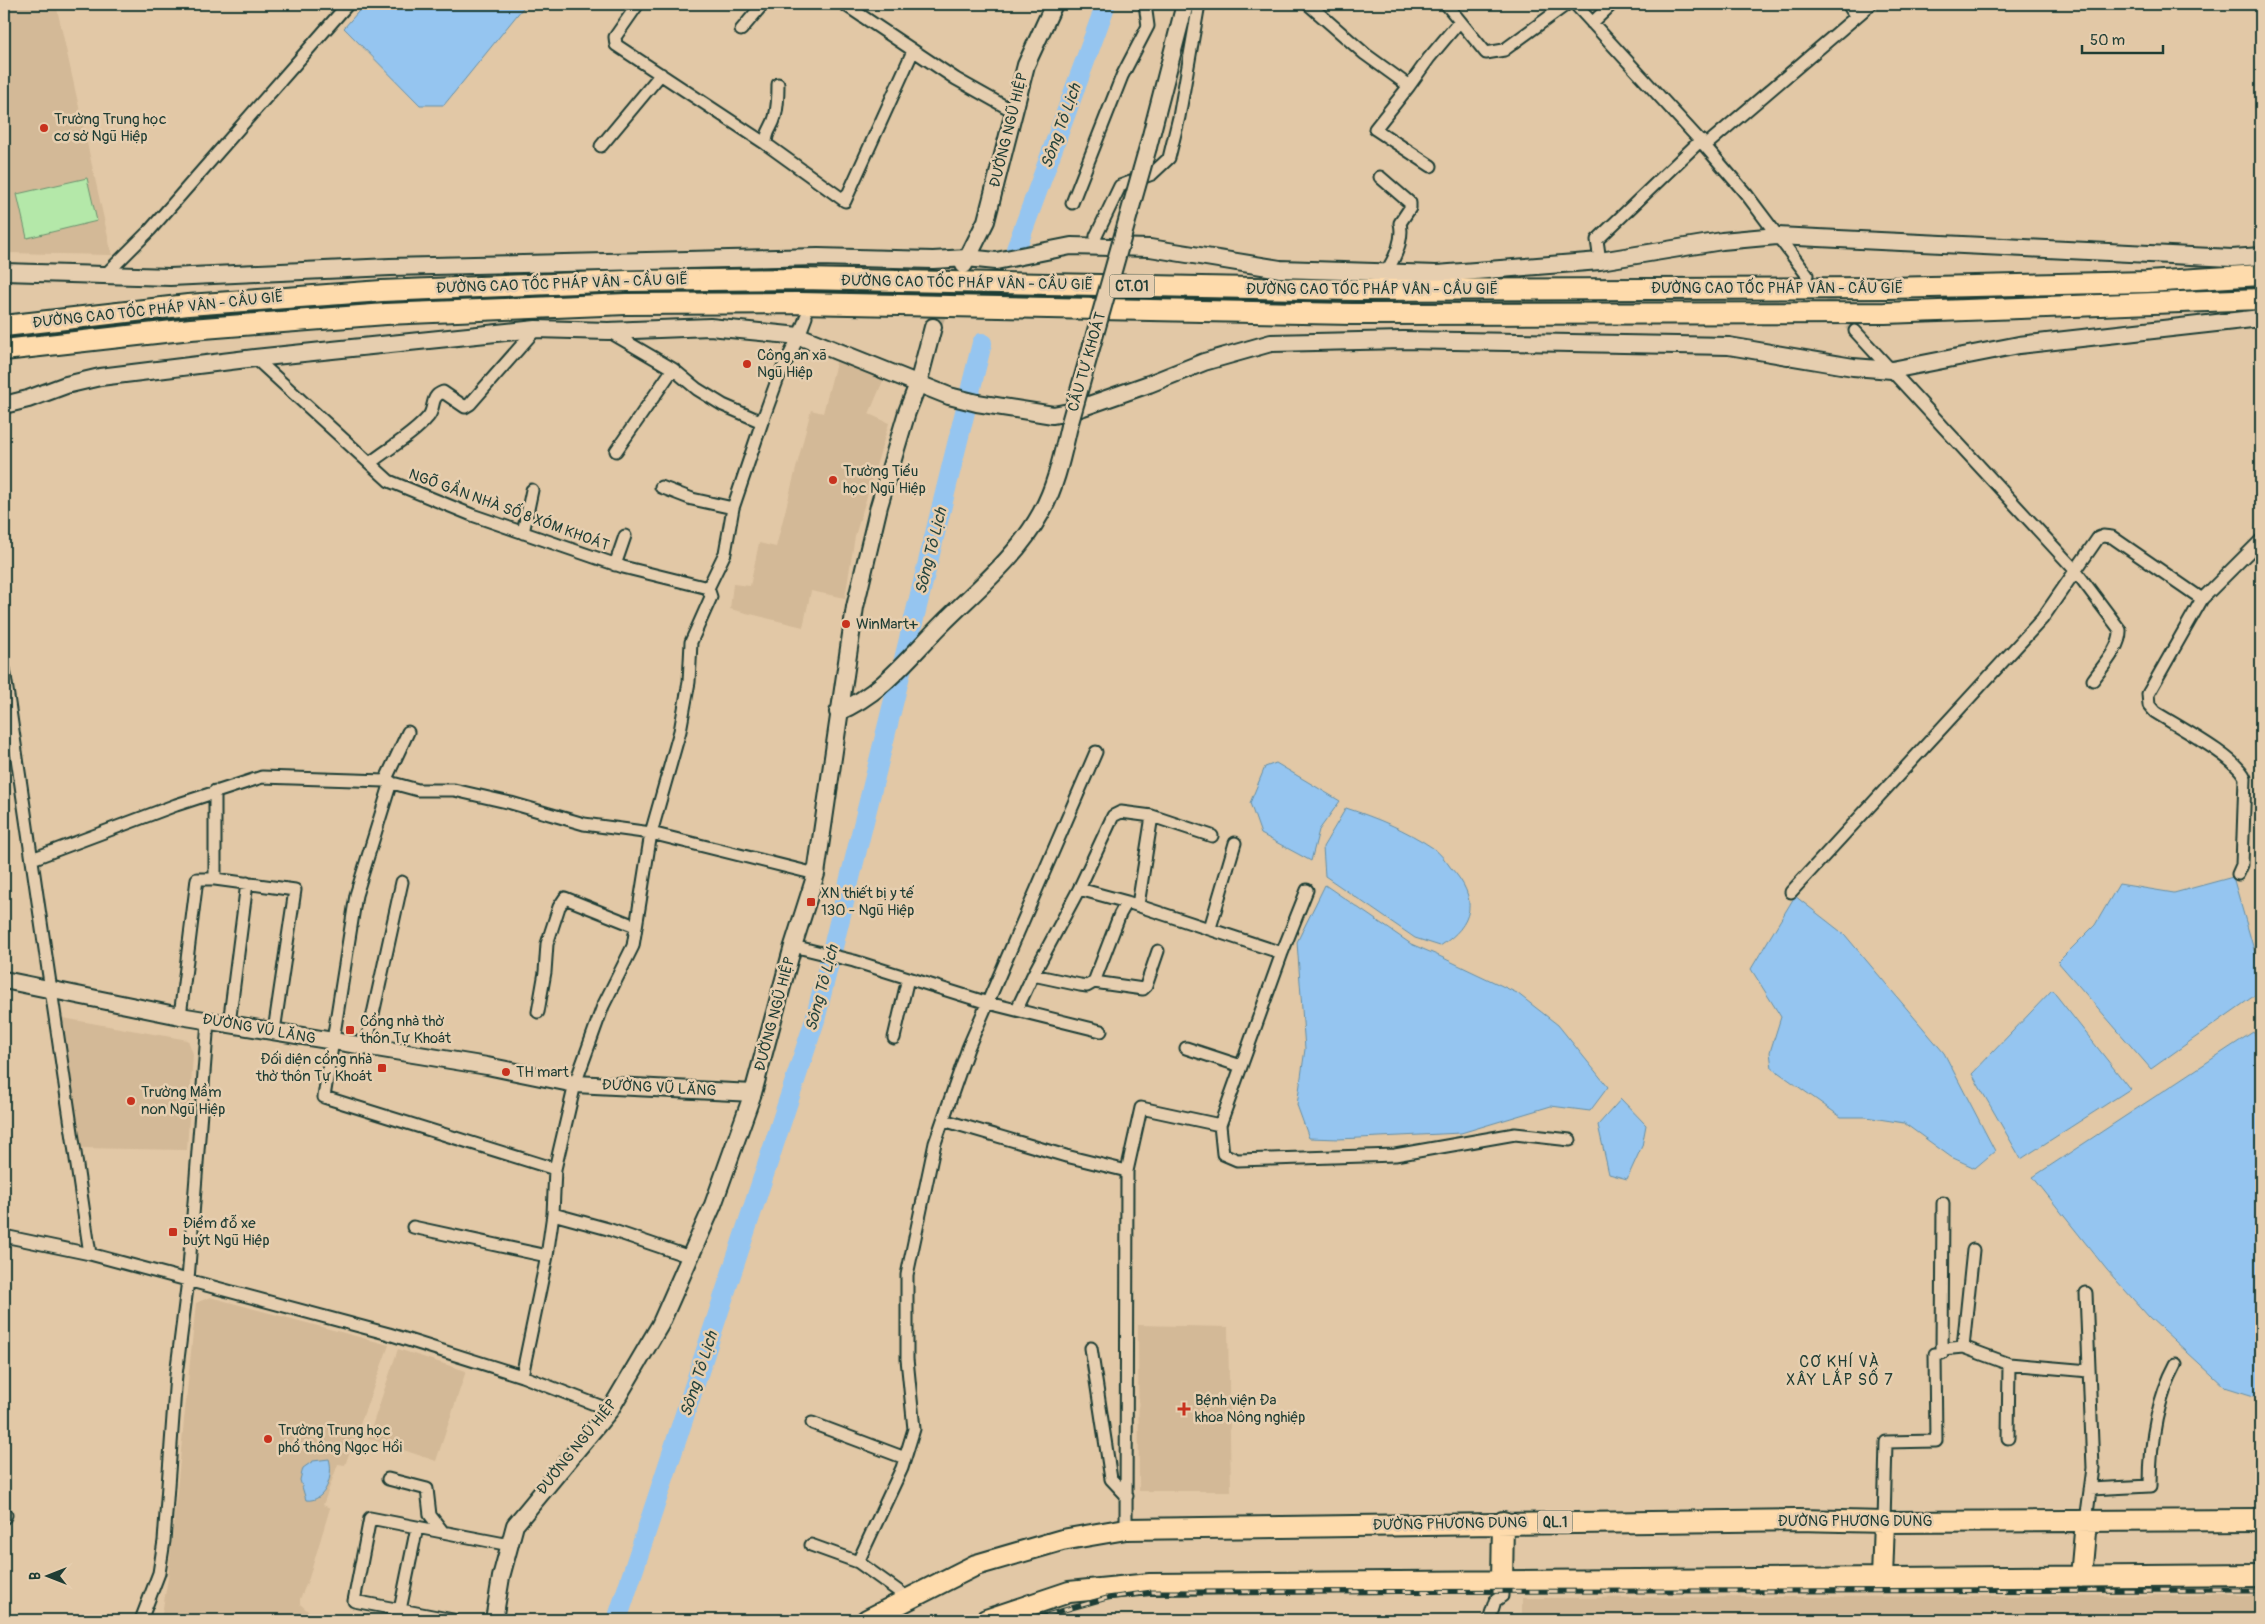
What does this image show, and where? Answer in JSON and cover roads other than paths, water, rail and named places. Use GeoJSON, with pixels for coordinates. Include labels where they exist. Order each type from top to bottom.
{"type":"FeatureCollection","features":[{"type":"Feature","properties":{"kind":"highway","name":"ĐƯỜNG CAO TỐC PHÁP VÂN - CẦU GIẼ"},"geometry":{"type":"LineString","coordinates":[[4,326],[188,305],[362,292],[502,284],[627,281],[801,278],[1355,290],[1887,288],[2147,282],[2261,274]]}},
{"type":"Feature","properties":{"kind":"highway","name":"ĐƯỜNG CAO TỐC PHÁP VÂN - CẦU GIẼ"},"geometry":{"type":"LineString","coordinates":[[4,350],[191,329],[386,314],[626,304],[809,303],[1352,314],[1846,313],[2102,306],[2261,299]]}},
{"type":"Feature","properties":{"kind":"highway","name":"ĐƯỜNG PHƯƠNG DUNG"},"geometry":{"type":"LineString","coordinates":[[867,1620],[976,1565],[1062,1540],[1126,1529],[1503,1522],[2261,1520]]}},
{"type":"Feature","properties":{"kind":"highway"},"geometry":{"type":"LineString","coordinates":[[2081,1577],[2086,1521]]}},
{"type":"Feature","properties":{"kind":"highway"},"geometry":{"type":"LineString","coordinates":[[1502,1581],[1503,1522]]}},
{"type":"Feature","properties":{"kind":"highway"},"geometry":{"type":"LineString","coordinates":[[1882,1578],[1884,1522]]}},
{"type":"Feature","properties":{"kind":"highway"},"geometry":{"type":"LineString","coordinates":[[986,1620],[1069,1592],[1150,1584],[2261,1576]]}},
{"type":"Feature","properties":{"kind":"street"},"geometry":{"type":"LineString","coordinates":[[105,275],[150,230],[348,4]]}},
{"type":"Feature","properties":{"kind":"street"},"geometry":{"type":"LineString","coordinates":[[638,4],[614,37],[616,45],[766,144],[845,201],[913,51]]}},
{"type":"Feature","properties":{"kind":"street"},"geometry":{"type":"LineString","coordinates":[[741,30],[763,4]]}},
{"type":"Feature","properties":{"kind":"street"},"geometry":{"type":"LineString","coordinates":[[844,4],[956,79],[1014,111]]}},
{"type":"Feature","properties":{"kind":"street","name":"ĐƯỜNG NGŨ HIỆP"},"geometry":{"type":"LineString","coordinates":[[963,262],[986,221],[1026,65],[1054,4]]}},
{"type":"Feature","properties":{"kind":"street"},"geometry":{"type":"LineString","coordinates":[[1072,203],[1122,76],[1148,26],[1145,4]]}},
{"type":"Feature","properties":{"kind":"street","name":"CẦU TỰ KHOÁT"},"geometry":{"type":"LineString","coordinates":[[838,712],[861,701],[898,670],[1024,542],[1042,512],[1057,476],[1069,426],[1148,147],[1184,4]]}},
{"type":"Feature","properties":{"kind":"street"},"geometry":{"type":"LineString","coordinates":[[1095,247],[1096,236],[1120,186],[1152,174],[1169,158],[1179,117],[1199,4]]}},
{"type":"Feature","properties":{"kind":"street"},"geometry":{"type":"LineString","coordinates":[[1308,4],[1365,54],[1409,86]]}},
{"type":"Feature","properties":{"kind":"street"},"geometry":{"type":"LineString","coordinates":[[1446,4],[1486,53],[1504,50],[1566,4]]}},
{"type":"Feature","properties":{"kind":"street"},"geometry":{"type":"LineString","coordinates":[[1575,4],[1703,143],[1747,195],[1807,275]]}},
{"type":"Feature","properties":{"kind":"street"},"geometry":{"type":"LineString","coordinates":[[1592,23],[1612,4]]}},
{"type":"Feature","properties":{"kind":"street"},"geometry":{"type":"LineString","coordinates":[[1848,4],[1856,17]]}},
{"type":"Feature","properties":{"kind":"street"},"geometry":{"type":"LineString","coordinates":[[1600,262],[1597,240],[1703,143],[1871,4]]}},
{"type":"Feature","properties":{"kind":"street"},"geometry":{"type":"LineString","coordinates":[[1432,166],[1375,129],[1460,21]]}},
{"type":"Feature","properties":{"kind":"street"},"geometry":{"type":"LineString","coordinates":[[600,146],[660,74]]}},
{"type":"Feature","properties":{"kind":"street"},"geometry":{"type":"LineString","coordinates":[[766,144],[766,133],[774,120],[778,101],[778,84]]}},
{"type":"Feature","properties":{"kind":"street"},"geometry":{"type":"LineString","coordinates":[[1380,177],[1410,203],[1410,208],[1400,223],[1401,230],[1398,247],[1392,263],[1386,272]]}},
{"type":"Feature","properties":{"kind":"street"},"geometry":{"type":"LineString","coordinates":[[4,272],[170,277],[390,267],[818,257],[824,261],[890,258],[963,262],[996,261],[1071,246],[1150,248],[1280,269],[1437,274],[1600,262],[1722,241],[1777,236],[2232,258],[2261,256]]}},
{"type":"Feature","properties":{"kind":"street"},"geometry":{"type":"LineString","coordinates":[[522,1376],[547,1256],[553,1214],[555,1169],[575,1084],[604,1006],[633,946],[651,833],[680,731],[689,682],[691,642],[711,597],[708,588],[724,552],[733,508],[762,422],[778,378],[799,336],[806,317]]}},
{"type":"Feature","properties":{"kind":"street"},"geometry":{"type":"LineString","coordinates":[[4,405],[28,399],[66,385],[100,378],[255,358],[536,329],[608,332],[710,327],[799,336],[949,396],[977,403],[1053,415],[1070,412],[1204,362],[1271,343],[1403,340],[1728,346],[1853,367],[1892,370],[2019,345],[2261,318]]}},
{"type":"Feature","properties":{"kind":"street","name":"ĐƯỜNG NGŨ HIỆP"},"geometry":{"type":"LineString","coordinates":[[494,1620],[515,1525],[610,1410],[660,1324],[713,1205],[753,1093],[800,947],[816,874],[838,712],[855,607],[879,506],[906,412],[918,384],[937,327]]}},
{"type":"Feature","properties":{"kind":"street"},"geometry":{"type":"LineString","coordinates":[[370,463],[430,415],[433,399],[438,394],[443,392],[465,407],[470,404],[536,329]]}},
{"type":"Feature","properties":{"kind":"street"},"geometry":{"type":"LineString","coordinates":[[608,332],[673,370],[697,389],[724,405],[762,422]]}},
{"type":"Feature","properties":{"kind":"street"},"geometry":{"type":"LineString","coordinates":[[1855,332],[2075,570],[2120,630],[2120,636],[2116,645],[2092,680]]}},
{"type":"Feature","properties":{"kind":"street","name":"NGÕ GẦN NHÀ SỐ 8 XÓM KHOÁT"},"geometry":{"type":"LineString","coordinates":[[255,358],[389,481],[472,515],[615,565],[708,588]]}},
{"type":"Feature","properties":{"kind":"street"},"geometry":{"type":"LineString","coordinates":[[616,451],[673,370]]}},
{"type":"Feature","properties":{"kind":"street"},"geometry":{"type":"LineString","coordinates":[[661,487],[692,499],[733,508]]}},
{"type":"Feature","properties":{"kind":"street"},"geometry":{"type":"LineString","coordinates":[[523,533],[532,490]]}},
{"type":"Feature","properties":{"kind":"street"},"geometry":{"type":"LineString","coordinates":[[1791,892],[2042,619],[2098,538],[2107,535],[2112,536],[2202,599]]}},
{"type":"Feature","properties":{"kind":"street"},"geometry":{"type":"LineString","coordinates":[[615,565],[625,536]]}},
{"type":"Feature","properties":{"kind":"street"},"geometry":{"type":"LineString","coordinates":[[2238,874],[2242,865],[2245,778],[2242,771],[2231,760],[2155,712],[2148,700],[2148,694],[2154,680],[2202,599],[2261,540]]}},
{"type":"Feature","properties":{"kind":"street"},"geometry":{"type":"LineString","coordinates":[[4,669],[49,989],[90,1254]]}},
{"type":"Feature","properties":{"kind":"street"},"geometry":{"type":"LineString","coordinates":[[408,732],[388,781],[356,894],[324,1097],[555,1169]]}},
{"type":"Feature","properties":{"kind":"street"},"geometry":{"type":"LineString","coordinates":[[858,1562],[905,1458],[914,1429],[907,1359],[907,1275],[935,1143],[968,1048],[1096,752]]}},
{"type":"Feature","properties":{"kind":"street"},"geometry":{"type":"LineString","coordinates":[[32,859],[215,791],[262,777],[388,781],[418,790],[454,790],[511,803],[584,824],[651,833],[816,874]]}},
{"type":"Feature","properties":{"kind":"street"},"geometry":{"type":"LineString","coordinates":[[215,791],[215,879]]}},
{"type":"Feature","properties":{"kind":"street"},"geometry":{"type":"LineString","coordinates":[[1017,1009],[1079,889],[1113,816],[1121,812],[1152,816],[1212,836]]}},
{"type":"Feature","properties":{"kind":"street"},"geometry":{"type":"LineString","coordinates":[[1094,982],[1120,914],[1132,903],[1152,816]]}},
{"type":"Feature","properties":{"kind":"street"},"geometry":{"type":"LineString","coordinates":[[1210,928],[1235,843]]}},
{"type":"Feature","properties":{"kind":"street"},"geometry":{"type":"LineString","coordinates":[[180,1016],[197,879],[215,879],[296,890],[274,1031]]}},
{"type":"Feature","properties":{"kind":"street"},"geometry":{"type":"LineString","coordinates":[[366,1046],[402,882]]}},
{"type":"Feature","properties":{"kind":"street"},"geometry":{"type":"LineString","coordinates":[[229,1024],[247,883]]}},
{"type":"Feature","properties":{"kind":"street"},"geometry":{"type":"LineString","coordinates":[[1079,889],[1132,903],[1282,953]]}},
{"type":"Feature","properties":{"kind":"street"},"geometry":{"type":"LineString","coordinates":[[1307,890],[1282,953],[1220,1125],[1223,1154],[1237,1160],[1395,1155],[1515,1134],[1570,1140]]}},
{"type":"Feature","properties":{"kind":"street"},"geometry":{"type":"LineString","coordinates":[[538,1012],[545,972],[547,944],[559,908],[565,898],[635,926]]}},
{"type":"Feature","properties":{"kind":"street"},"geometry":{"type":"LineString","coordinates":[[800,947],[854,961],[988,1002],[1101,1031]]}},
{"type":"Feature","properties":{"kind":"street"},"geometry":{"type":"LineString","coordinates":[[1033,975],[1087,986],[1094,982],[1143,989],[1146,986],[1158,951]]}},
{"type":"Feature","properties":{"kind":"street"},"geometry":{"type":"LineString","coordinates":[[894,1038],[908,978]]}},
{"type":"Feature","properties":{"kind":"street","name":"ĐƯỜNG VŨ LĂNG"},"geometry":{"type":"LineString","coordinates":[[4,980],[180,1016],[487,1066],[575,1084],[753,1093]]}},
{"type":"Feature","properties":{"kind":"street"},"geometry":{"type":"LineString","coordinates":[[141,1620],[159,1573],[164,1541],[176,1375],[188,1280],[208,1021]]}},
{"type":"Feature","properties":{"kind":"street"},"geometry":{"type":"LineString","coordinates":[[1186,1048],[1241,1066]]}},
{"type":"Feature","properties":{"kind":"street"},"geometry":{"type":"LineString","coordinates":[[1126,1529],[1127,1171],[1142,1108],[1220,1125]]}},
{"type":"Feature","properties":{"kind":"street"},"geometry":{"type":"LineString","coordinates":[[943,1120],[1066,1156],[1127,1171]]}},
{"type":"Feature","properties":{"kind":"street"},"geometry":{"type":"LineString","coordinates":[[1884,1522],[1886,1442],[1936,1440],[1935,1354],[1942,1353],[1943,1204]]}},
{"type":"Feature","properties":{"kind":"street"},"geometry":{"type":"LineString","coordinates":[[553,1214],[608,1229],[690,1257]]}},
{"type":"Feature","properties":{"kind":"street"},"geometry":{"type":"LineString","coordinates":[[413,1227],[547,1256]]}},
{"type":"Feature","properties":{"kind":"street"},"geometry":{"type":"LineString","coordinates":[[4,1236],[90,1254],[389,1334],[522,1376],[610,1410]]}},
{"type":"Feature","properties":{"kind":"street"},"geometry":{"type":"LineString","coordinates":[[1963,1347],[1973,1250]]}},
{"type":"Feature","properties":{"kind":"street"},"geometry":{"type":"LineString","coordinates":[[2086,1293],[2093,1468],[2086,1521]]}},
{"type":"Feature","properties":{"kind":"street"},"geometry":{"type":"LineString","coordinates":[[1942,1349],[1963,1347],[2009,1364],[2089,1371]]}},
{"type":"Feature","properties":{"kind":"street"},"geometry":{"type":"LineString","coordinates":[[1090,1348],[1111,1479],[1127,1496]]}},
{"type":"Feature","properties":{"kind":"street"},"geometry":{"type":"LineString","coordinates":[[2008,1438],[2009,1364]]}},
{"type":"Feature","properties":{"kind":"street"},"geometry":{"type":"LineString","coordinates":[[2090,1489],[2150,1486],[2150,1460],[2154,1425],[2166,1383],[2176,1364]]}},
{"type":"Feature","properties":{"kind":"street"},"geometry":{"type":"LineString","coordinates":[[812,1423],[905,1458]]}},
{"type":"Feature","properties":{"kind":"street"},"geometry":{"type":"LineString","coordinates":[[388,1479],[428,1489],[430,1515],[443,1532]]}},
{"type":"Feature","properties":{"kind":"street"},"geometry":{"type":"LineString","coordinates":[[453,1620],[354,1601],[370,1518],[510,1545]]}},
{"type":"Feature","properties":{"kind":"street"},"geometry":{"type":"LineString","coordinates":[[400,1610],[417,1527]]}},
{"type":"Feature","properties":{"kind":"street"},"geometry":{"type":"LineString","coordinates":[[811,1545],[858,1562],[908,1598]]}},
{"type":"Feature","properties":{"kind":"street"},"geometry":{"type":"LineString","coordinates":[[1489,1620],[1496,1601],[1502,1596],[1502,1581]]}},
{"type":"Feature","properties":{"kind":"water"},"geometry":{"type":"Polygon","coordinates":[[[365,4],[526,4],[444,105],[420,105],[344,28],[365,4]]]}},
{"type":"Feature","properties":{"kind":"water"},"geometry":{"type":"Polygon","coordinates":[[[1276,763],[1340,801],[1319,830],[1311,861],[1261,834],[1250,803],[1265,767],[1276,763]]]}},
{"type":"Feature","properties":{"kind":"water"},"geometry":{"type":"Polygon","coordinates":[[[1346,808],[1402,830],[1433,848],[1445,860],[1460,879],[1469,900],[1466,920],[1451,938],[1440,946],[1415,938],[1325,876],[1323,847],[1346,808]]]}},
{"type":"Feature","properties":{"kind":"water"},"geometry":{"type":"Polygon","coordinates":[[[2233,877],[2261,974],[2261,991],[2151,1069],[2058,962],[2095,925],[2119,884],[2174,893],[2233,877]]]}},
{"type":"Feature","properties":{"kind":"water"},"geometry":{"type":"Polygon","coordinates":[[[1325,885],[1411,944],[1517,993],[1558,1025],[1608,1087],[1590,1111],[1551,1106],[1461,1133],[1339,1139],[1309,1138],[1297,1105],[1305,1049],[1297,942],[1325,885]]]}},
{"type":"Feature","properties":{"kind":"water"},"geometry":{"type":"Polygon","coordinates":[[[1795,896],[1845,935],[1944,1053],[1995,1151],[1975,1168],[1951,1157],[1904,1123],[1866,1117],[1841,1117],[1772,1068],[1770,1052],[1781,1017],[1751,969],[1795,896]]]}},
{"type":"Feature","properties":{"kind":"water"},"geometry":{"type":"Polygon","coordinates":[[[2052,990],[2130,1089],[2021,1159],[1972,1074],[2052,990]]]}},
{"type":"Feature","properties":{"kind":"water"},"geometry":{"type":"Polygon","coordinates":[[[2253,1032],[2261,1044],[2261,1396],[2257,1397],[2225,1387],[2149,1317],[2107,1270],[2033,1177],[2253,1032]]]}},
{"type":"Feature","properties":{"kind":"water"},"geometry":{"type":"Polygon","coordinates":[[[1621,1099],[1646,1125],[1642,1146],[1627,1179],[1609,1174],[1598,1125],[1621,1099]]]}},
{"type":"Feature","properties":{"kind":"water"},"geometry":{"type":"Polygon","coordinates":[[[329,1459],[330,1472],[327,1486],[319,1497],[313,1500],[306,1500],[300,1480],[303,1468],[313,1461],[329,1459]]]}},
{"type":"Feature","properties":{"kind":"waterway","name":"Sông Tô Lịch"},"geometry":{"type":"LineString","coordinates":[[1016,249],[1106,4]]}},
{"type":"Feature","properties":{"kind":"waterway","name":"Sông Tô Lịch"},"geometry":{"type":"LineString","coordinates":[[617,1620],[815,1020],[982,343]]}},
{"type":"Feature","properties":{"kind":"tunnel"},"geometry":{"type":"LineString","coordinates":[[809,308],[823,264]]}},
{"type":"Feature","properties":{"kind":"tunnel"},"geometry":{"type":"LineString","coordinates":[[933,327],[958,264]]}},
{"type":"Feature","properties":{"kind":"tunnel"},"geometry":{"type":"LineString","coordinates":[[1817,287],[1855,331]]}},
{"type":"Feature","properties":{"kind":"railway"},"geometry":{"type":"LineString","coordinates":[[1029,1620],[1107,1598],[1152,1592],[2261,1590]]}},
{"type":"Feature","properties":{"kind":"place","name":"Trường Trung học cơ sở Ngũ Hiệp"},"geometry":{"type":"Point","coordinates":[44,128]}},
{"type":"Feature","properties":{"kind":"place","name":"Công an xã Ngũ Hiệp"},"geometry":{"type":"Point","coordinates":[747,364]}},
{"type":"Feature","properties":{"kind":"place","name":"Trường Tiểu học Ngũ Hiệp"},"geometry":{"type":"Point","coordinates":[833,480]}},
{"type":"Feature","properties":{"kind":"place","name":"WinMart+"},"geometry":{"type":"Point","coordinates":[846,624]}},
{"type":"Feature","properties":{"kind":"place","name":"XN thiết bị y tế 130 - Ngũ Hiệp"},"geometry":{"type":"Point","coordinates":[811,902]}},
{"type":"Feature","properties":{"kind":"place","name":"Cổng nhà thờ thôn Tự Khoát"},"geometry":{"type":"Point","coordinates":[350,1030]}},
{"type":"Feature","properties":{"kind":"place","name":"Đối diện cổng nhà thờ thôn Tự Khoát"},"geometry":{"type":"Point","coordinates":[382,1068]}},
{"type":"Feature","properties":{"kind":"place","name":"TH mart"},"geometry":{"type":"Point","coordinates":[506,1072]}},
{"type":"Feature","properties":{"kind":"place","name":"Trường Mầm non Ngũ Hiệp"},"geometry":{"type":"Point","coordinates":[131,1101]}},
{"type":"Feature","properties":{"kind":"place","name":"Điểm đỗ xe buýt Ngũ Hiệp"},"geometry":{"type":"Point","coordinates":[173,1232]}},
{"type":"Feature","properties":{"kind":"place","name":"Bệnh viện Đa khoa Nông nghiệp"},"geometry":{"type":"Point","coordinates":[1184,1409]}},
{"type":"Feature","properties":{"kind":"place","name":"Trường Trung học phổ thông Ngọc Hồi"},"geometry":{"type":"Point","coordinates":[268,1439]}},
{"type":"Feature","properties":{"kind":"district","name":"CƠ KHÍ VÀ XÂY LẮP SỐ 7"},"geometry":{"type":"Point","coordinates":[1840,1371]}}]}
